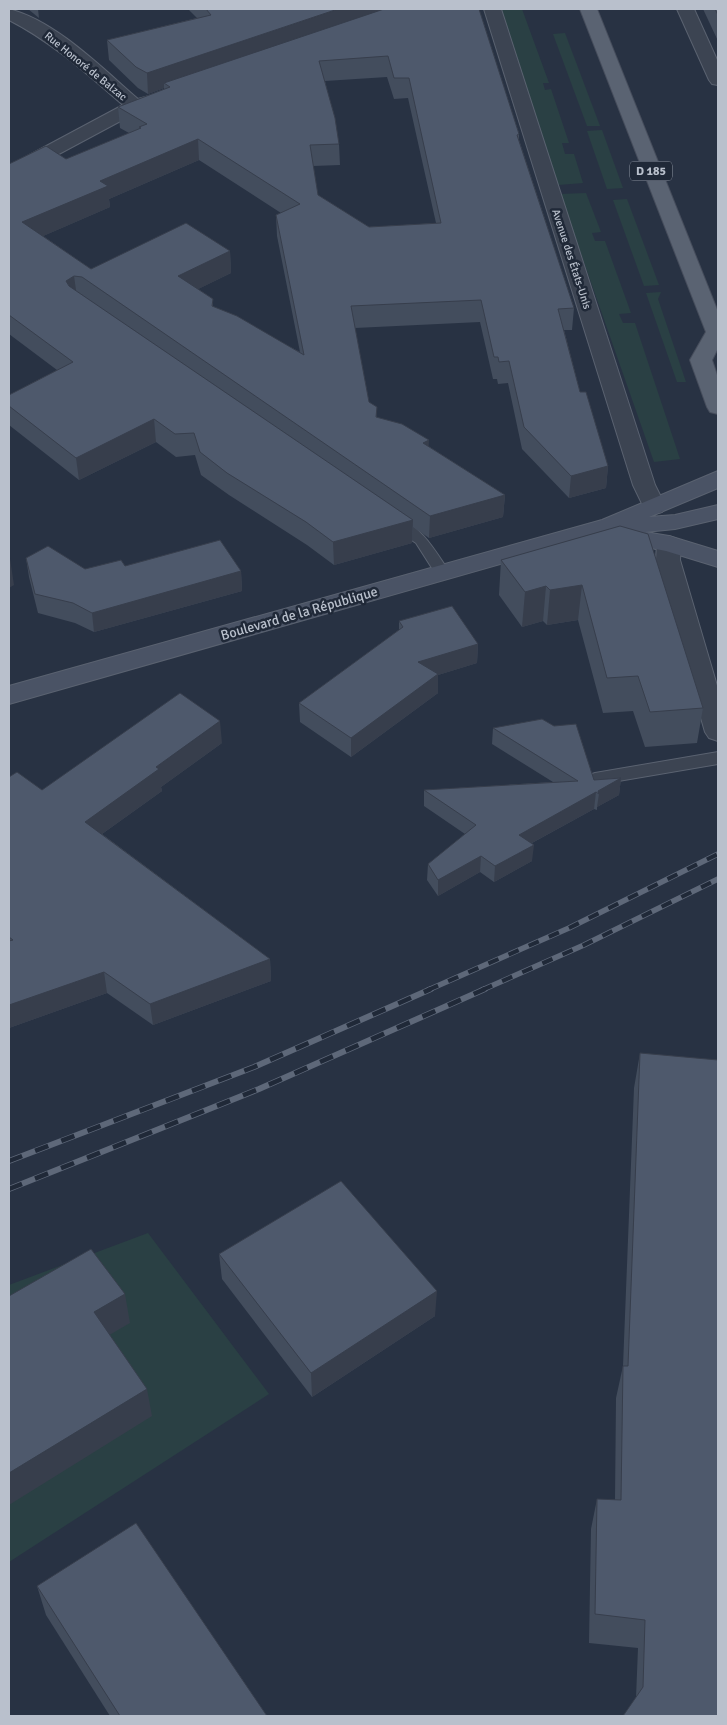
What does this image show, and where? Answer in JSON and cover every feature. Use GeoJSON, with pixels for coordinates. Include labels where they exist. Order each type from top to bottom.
{"type":"FeatureCollection","features":[{"type":"Feature","properties":{"kind":"main road","name":"D 185"},"geometry":{"type":"LineString","coordinates":[[588,9],[717,333],[701,360],[718,407]]}},
{"type":"Feature","properties":{"kind":"main road","name":"Boulevard de la République"},"geometry":{"type":"LineString","coordinates":[[9,695],[600,528],[654,508],[718,478]]}},
{"type":"Feature","properties":{"kind":"main road","name":"Boulevard de la République"},"geometry":{"type":"LineString","coordinates":[[600,528],[670,524],[718,512]]}},
{"type":"Feature","properties":{"kind":"main road","name":"Boulevard de la République"},"geometry":{"type":"LineString","coordinates":[[600,528],[669,544],[718,559]]}},
{"type":"Feature","properties":{"kind":"street","name":"Avenue des États-Unis"},"geometry":{"type":"LineString","coordinates":[[492,9],[644,485],[654,508]]}},
{"type":"Feature","properties":{"kind":"street"},"geometry":{"type":"LineString","coordinates":[[685,9],[718,80]]}},
{"type":"Feature","properties":{"kind":"street","name":"Rue Honoré de Balzac"},"geometry":{"type":"LineString","coordinates":[[9,14],[38,28],[70,50],[135,106]]}},
{"type":"Feature","properties":{"kind":"street"},"geometry":{"type":"LineString","coordinates":[[9,173],[135,106],[172,94]]}},
{"type":"Feature","properties":{"kind":"street"},"geometry":{"type":"LineString","coordinates":[[669,544],[668,560],[718,732]]}},
{"type":"Feature","properties":{"kind":"lane"},"geometry":{"type":"LineString","coordinates":[[380,512],[421,540],[442,573]]}},
{"type":"Feature","properties":{"kind":"lane"},"geometry":{"type":"LineString","coordinates":[[595,779],[718,758]]}},
{"type":"Feature","properties":{"kind":"green space"},"geometry":{"type":"Polygon","coordinates":[[[498,9],[522,9],[549,83],[543,83],[545,90],[551,89],[569,143],[562,143],[565,154],[574,154],[583,183],[558,185],[498,9]]]}},
{"type":"Feature","properties":{"kind":"green space"},"geometry":{"type":"Polygon","coordinates":[[[565,33],[600,126],[587,126],[553,34],[565,33]]]}},
{"type":"Feature","properties":{"kind":"green space"},"geometry":{"type":"Polygon","coordinates":[[[602,130],[623,188],[607,189],[587,131],[602,130]]]}},
{"type":"Feature","properties":{"kind":"green space"},"geometry":{"type":"Polygon","coordinates":[[[586,193],[601,232],[592,233],[595,241],[605,241],[631,313],[619,314],[623,323],[635,323],[680,459],[654,462],[560,194],[586,193]]]}},
{"type":"Feature","properties":{"kind":"green space"},"geometry":{"type":"Polygon","coordinates":[[[627,199],[659,285],[644,286],[613,200],[627,199]]]}},
{"type":"Feature","properties":{"kind":"green space"},"geometry":{"type":"Polygon","coordinates":[[[661,292],[658,299],[686,382],[677,382],[646,293],[661,292]]]}},
{"type":"Feature","properties":{"kind":"green space"},"geometry":{"type":"Polygon","coordinates":[[[148,1233],[269,1394],[9,1562],[9,1285],[148,1233]]]}},
{"type":"Feature","properties":{"kind":"building"},"geometry":{"type":"Polygon","coordinates":[[[206,9],[338,9],[147,73],[136,67],[107,40],[211,15],[206,9]]]}},
{"type":"Feature","properties":{"kind":"building"},"geometry":{"type":"Polygon","coordinates":[[[384,9],[479,9],[519,134],[517,135],[574,308],[558,309],[580,392],[586,392],[608,466],[571,476],[524,427],[509,361],[499,362],[498,357],[494,357],[481,300],[351,306],[369,402],[377,407],[376,417],[402,424],[429,440],[423,443],[505,495],[430,516],[82,277],[74,276],[66,281],[69,286],[413,520],[333,542],[306,522],[227,473],[200,452],[194,433],[175,434],[154,419],[76,458],[9,406],[9,395],[73,362],[9,315],[9,164],[46,146],[66,159],[141,128],[139,127],[147,124],[118,107],[170,87],[164,83],[384,9]],[[388,56],[319,61],[335,118],[339,144],[310,145],[318,195],[369,227],[441,223],[409,78],[394,78],[388,56]],[[198,139],[100,181],[108,186],[22,222],[91,269],[186,223],[230,251],[178,276],[213,299],[212,306],[237,316],[304,355],[276,215],[300,204],[198,139]]]}},
{"type":"Feature","properties":{"kind":"building"},"geometry":{"type":"Polygon","coordinates":[[[620,526],[648,534],[703,708],[650,712],[638,676],[607,678],[582,585],[550,590],[546,586],[525,592],[501,560],[620,526]]]}},
{"type":"Feature","properties":{"kind":"building"},"geometry":{"type":"Polygon","coordinates":[[[220,540],[241,571],[92,613],[73,603],[35,594],[26,558],[48,546],[85,569],[121,560],[125,566],[220,540]]]}},
{"type":"Feature","properties":{"kind":"building"},"geometry":{"type":"Polygon","coordinates":[[[452,606],[478,644],[418,662],[438,674],[351,738],[299,703],[403,627],[399,621],[452,606]]]}},
{"type":"Feature","properties":{"kind":"building"},"geometry":{"type":"Polygon","coordinates":[[[180,693],[220,721],[156,767],[159,769],[85,822],[270,959],[150,1004],[104,972],[9,1005],[9,941],[13,940],[9,937],[9,777],[17,772],[42,790],[180,693]]]}},
{"type":"Feature","properties":{"kind":"building"},"geometry":{"type":"Polygon","coordinates":[[[542,719],[554,726],[576,724],[594,780],[621,778],[598,791],[599,794],[596,792],[519,835],[534,845],[495,866],[481,856],[438,880],[428,864],[476,825],[424,790],[578,781],[493,728],[542,719]]]}},
{"type":"Feature","properties":{"kind":"building"},"geometry":{"type":"Polygon","coordinates":[[[640,1053],[718,1060],[718,1716],[623,1716],[643,1687],[645,1620],[595,1614],[597,1499],[621,1500],[623,1366],[628,1366],[640,1053]]]}},
{"type":"Feature","properties":{"kind":"building"},"geometry":{"type":"Polygon","coordinates":[[[341,1181],[437,1291],[311,1373],[219,1254],[341,1181]]]}},
{"type":"Feature","properties":{"kind":"building"},"geometry":{"type":"Polygon","coordinates":[[[91,1249],[125,1294],[94,1312],[147,1389],[9,1473],[9,1296],[91,1249]]]}},
{"type":"Feature","properties":{"kind":"building"},"geometry":{"type":"Polygon","coordinates":[[[136,1523],[267,1716],[120,1716],[37,1586],[136,1523]]]}},
{"type":"Feature","properties":{"kind":"railway"},"geometry":{"type":"LineString","coordinates":[[428,990],[569,928],[718,854]]}},
{"type":"Feature","properties":{"kind":"railway"},"geometry":{"type":"LineString","coordinates":[[482,990],[584,945],[718,879]]}},
{"type":"Feature","properties":{"kind":"railway"},"geometry":{"type":"LineString","coordinates":[[9,1161],[254,1067],[431,989]]}},
{"type":"Feature","properties":{"kind":"railway"},"geometry":{"type":"LineString","coordinates":[[9,1189],[259,1089],[485,989]]}}]}
